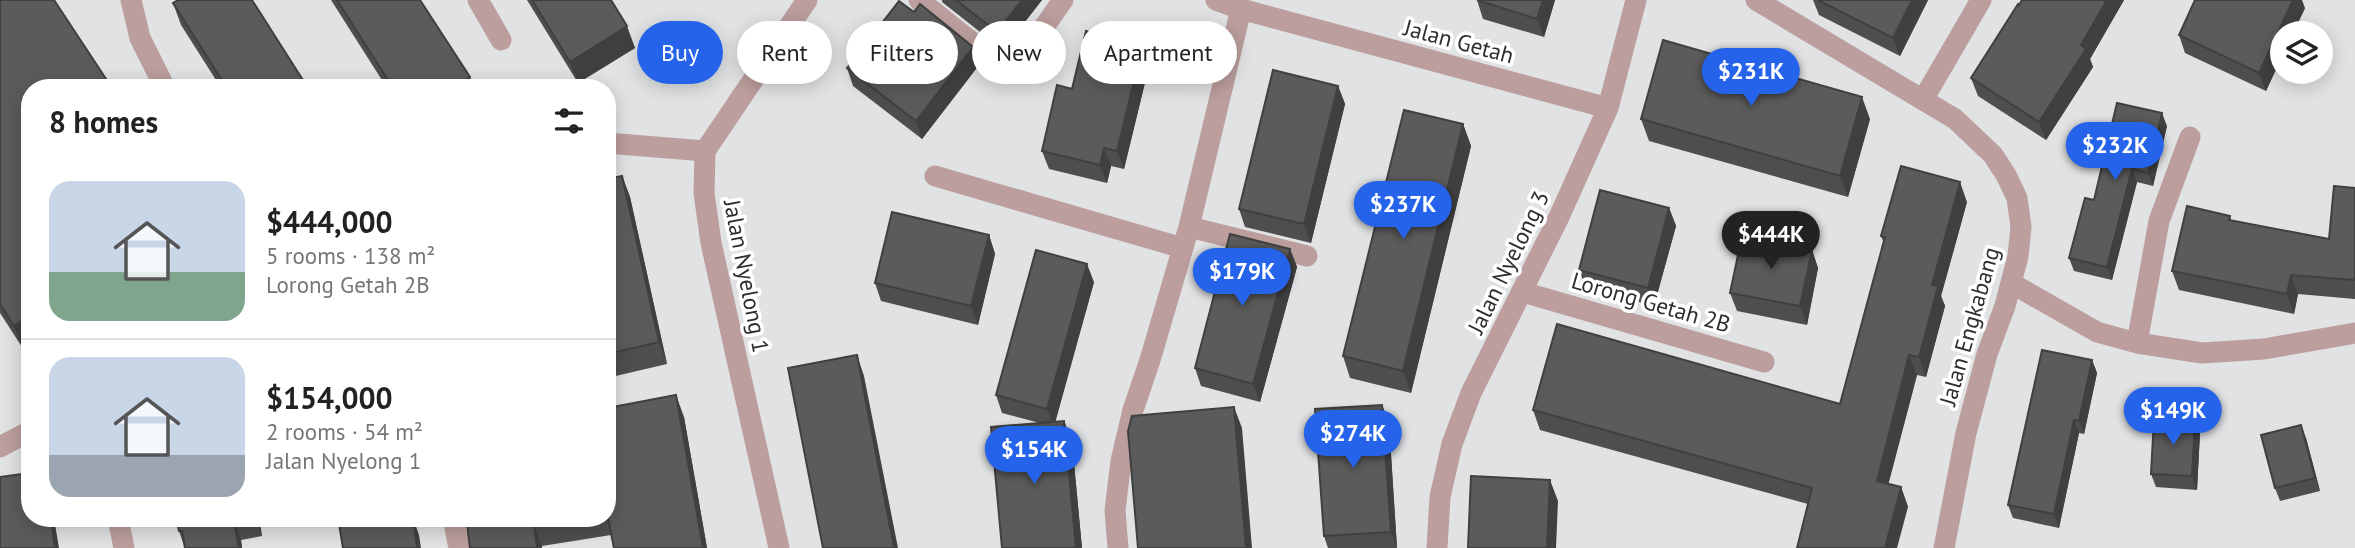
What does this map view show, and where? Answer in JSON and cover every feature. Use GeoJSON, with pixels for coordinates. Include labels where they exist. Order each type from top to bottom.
{"type":"FeatureCollection","features":[{"type":"Feature","properties":{"kind":"street"},"geometry":{"type":"LineString","coordinates":[[131,0],[140,38],[160,79]]}},
{"type":"Feature","properties":{"kind":"street"},"geometry":{"type":"LineString","coordinates":[[478,0],[501,40]]}},
{"type":"Feature","properties":{"kind":"street"},"geometry":{"type":"LineString","coordinates":[[616,144],[705,151],[807,0]]}},
{"type":"Feature","properties":{"kind":"street"},"geometry":{"type":"LineString","coordinates":[[919,0],[1010,70],[1016,67],[1063,0]]}},
{"type":"Feature","properties":{"kind":"street","name":"Jalan Getah"},"geometry":{"type":"LineString","coordinates":[[1216,0],[1608,108]]}},
{"type":"Feature","properties":{"kind":"street","name":"Jalan Nyelong 3"},"geometry":{"type":"LineString","coordinates":[[1437,548],[1440,497],[1452,444],[1471,393],[1588,157],[1608,108],[1636,0]]}},
{"type":"Feature","properties":{"kind":"street","name":"Jalan Engkabang"},"geometry":{"type":"LineString","coordinates":[[1756,0],[1955,118],[1993,155],[2017,198],[2021,227],[2018,256],[1965,433],[1944,548]]}},
{"type":"Feature","properties":{"kind":"street"},"geometry":{"type":"LineString","coordinates":[[1924,98],[1981,0]]}},
{"type":"Feature","properties":{"kind":"street"},"geometry":{"type":"LineString","coordinates":[[1118,548],[1115,510],[1121,461],[1133,410],[1189,227],[1241,9]]}},
{"type":"Feature","properties":{"kind":"street"},"geometry":{"type":"LineString","coordinates":[[2137,344],[2160,221],[2190,137]]}},
{"type":"Feature","properties":{"kind":"street","name":"Jalan Nyelong 1"},"geometry":{"type":"LineString","coordinates":[[705,151],[704,193],[711,243],[779,548]]}},
{"type":"Feature","properties":{"kind":"street"},"geometry":{"type":"LineString","coordinates":[[934,176],[1182,248]]}},
{"type":"Feature","properties":{"kind":"street"},"geometry":{"type":"LineString","coordinates":[[1189,227],[1307,256]]}},
{"type":"Feature","properties":{"kind":"street"},"geometry":{"type":"LineString","coordinates":[[2011,283],[2097,332],[2137,344],[2202,353],[2264,349],[2355,333]]}},
{"type":"Feature","properties":{"kind":"street","name":"Lorong Getah 2B"},"geometry":{"type":"LineString","coordinates":[[1523,292],[1764,362]]}},
{"type":"Feature","properties":{"kind":"street"},"geometry":{"type":"LineString","coordinates":[[0,447],[21,436]]}},
{"type":"Feature","properties":{"kind":"street"},"geometry":{"type":"LineString","coordinates":[[120,527],[124,548]]}},
{"type":"Feature","properties":{"kind":"street"},"geometry":{"type":"LineString","coordinates":[[455,527],[459,548]]}},
{"type":"Feature","properties":{"kind":"building"},"geometry":{"type":"Polygon","coordinates":[[[0,0],[54,0],[106,79],[21,79],[21,321],[14,326],[0,304],[0,0]]]}},
{"type":"Feature","properties":{"kind":"building"},"geometry":{"type":"Polygon","coordinates":[[[178,0],[252,0],[302,79],[221,79],[173,3],[178,0]]]}},
{"type":"Feature","properties":{"kind":"building"},"geometry":{"type":"Polygon","coordinates":[[[337,0],[420,0],[470,77],[387,79],[337,0]]]}},
{"type":"Feature","properties":{"kind":"building"},"geometry":{"type":"Polygon","coordinates":[[[532,0],[611,0],[627,26],[570,62],[532,0]]]}},
{"type":"Feature","properties":{"kind":"building"},"geometry":{"type":"Polygon","coordinates":[[[956,0],[1022,0],[1006,21],[983,21],[956,0]]]}},
{"type":"Feature","properties":{"kind":"building"},"geometry":{"type":"Polygon","coordinates":[[[1477,0],[1543,0],[1537,19],[1477,0]]]}},
{"type":"Feature","properties":{"kind":"building"},"geometry":{"type":"Polygon","coordinates":[[[1818,0],[1912,0],[1893,38],[1818,0]]]}},
{"type":"Feature","properties":{"kind":"building"},"geometry":{"type":"Polygon","coordinates":[[[2022,0],[2107,0],[2081,45],[2086,49],[2039,122],[1971,78],[2022,0]]]}},
{"type":"Feature","properties":{"kind":"building"},"geometry":{"type":"Polygon","coordinates":[[[2195,0],[2293,0],[2283,21],[2270,21],[2270,49],[2259,73],[2179,35],[2195,0]]]}},
{"type":"Feature","properties":{"kind":"building"},"geometry":{"type":"Polygon","coordinates":[[[899,1],[914,12],[920,4],[941,21],[883,21],[899,1]]]}},
{"type":"Feature","properties":{"kind":"building"},"geometry":{"type":"Polygon","coordinates":[[[958,35],[972,48],[958,66],[958,35]]]}},
{"type":"Feature","properties":{"kind":"building"},"geometry":{"type":"Polygon","coordinates":[[[1663,40],[1862,97],[1840,176],[1641,119],[1663,40]]]}},
{"type":"Feature","properties":{"kind":"building"},"geometry":{"type":"Polygon","coordinates":[[[1080,56],[1080,84],[1133,84],[1117,151],[1104,148],[1100,165],[1042,151],[1057,85],[1072,89],[1080,56]]]}},
{"type":"Feature","properties":{"kind":"building"},"geometry":{"type":"Polygon","coordinates":[[[1273,70],[1338,86],[1304,224],[1239,209],[1273,70]]]}},
{"type":"Feature","properties":{"kind":"building"},"geometry":{"type":"Polygon","coordinates":[[[868,84],[944,84],[916,121],[868,84]]]}},
{"type":"Feature","properties":{"kind":"building"},"geometry":{"type":"Polygon","coordinates":[[[2117,103],[2162,113],[2148,173],[2132,169],[2107,267],[2069,258],[2085,198],[2094,200],[2117,103]]]}},
{"type":"Feature","properties":{"kind":"building"},"geometry":{"type":"Polygon","coordinates":[[[1404,110],[1463,124],[1403,371],[1343,356],[1404,110]]]}},
{"type":"Feature","properties":{"kind":"building"},"geometry":{"type":"Polygon","coordinates":[[[1901,166],[1960,182],[1932,285],[1938,286],[1919,357],[1909,355],[1877,481],[1901,487],[1885,548],[1797,548],[1812,488],[1533,410],[1557,324],[1840,404],[1885,237],[1881,236],[1901,166]]]}},
{"type":"Feature","properties":{"kind":"building"},"geometry":{"type":"Polygon","coordinates":[[[622,176],[659,342],[616,352],[616,177],[622,176]]]}},
{"type":"Feature","properties":{"kind":"building"},"geometry":{"type":"Polygon","coordinates":[[[2334,186],[2355,188],[2355,280],[2291,275],[2287,294],[2172,271],[2187,206],[2230,216],[2229,220],[2329,239],[2334,186]]]}},
{"type":"Feature","properties":{"kind":"building"},"geometry":{"type":"Polygon","coordinates":[[[1600,190],[1669,208],[1648,288],[1579,270],[1600,190]]]}},
{"type":"Feature","properties":{"kind":"building"},"geometry":{"type":"Polygon","coordinates":[[[892,212],[989,235],[971,306],[875,283],[892,212]]]}},
{"type":"Feature","properties":{"kind":"building"},"geometry":{"type":"Polygon","coordinates":[[[1230,234],[1290,249],[1253,384],[1195,368],[1230,234]]]}},
{"type":"Feature","properties":{"kind":"building"},"geometry":{"type":"Polygon","coordinates":[[[1742,236],[1812,250],[1800,306],[1730,293],[1742,236]]]}},
{"type":"Feature","properties":{"kind":"building"},"geometry":{"type":"Polygon","coordinates":[[[1036,250],[1087,264],[1047,409],[996,395],[1036,250]]]}},
{"type":"Feature","properties":{"kind":"building"},"geometry":{"type":"Polygon","coordinates":[[[2042,350],[2092,360],[2079,421],[2074,420],[2054,514],[2008,505],[2042,350]]]}},
{"type":"Feature","properties":{"kind":"building"},"geometry":{"type":"Polygon","coordinates":[[[857,355],[894,548],[823,548],[788,368],[857,355]]]}},
{"type":"Feature","properties":{"kind":"building"},"geometry":{"type":"Polygon","coordinates":[[[676,395],[703,548],[614,548],[610,527],[616,527],[616,406],[676,395]]]}},
{"type":"Feature","properties":{"kind":"building"},"geometry":{"type":"Polygon","coordinates":[[[1382,405],[1391,532],[1324,536],[1315,409],[1382,405]]]}},
{"type":"Feature","properties":{"kind":"building"},"geometry":{"type":"Polygon","coordinates":[[[1234,407],[1246,548],[1138,548],[1128,431],[1132,416],[1234,407]]]}},
{"type":"Feature","properties":{"kind":"building"},"geometry":{"type":"Polygon","coordinates":[[[2154,418],[2195,420],[2192,476],[2151,474],[2154,418]]]}},
{"type":"Feature","properties":{"kind":"building"},"geometry":{"type":"Polygon","coordinates":[[[1064,421],[1076,548],[1002,548],[991,427],[1064,421]]]}},
{"type":"Feature","properties":{"kind":"building"},"geometry":{"type":"Polygon","coordinates":[[[2301,425],[2315,478],[2275,488],[2261,435],[2301,425]]]}},
{"type":"Feature","properties":{"kind":"building"},"geometry":{"type":"Polygon","coordinates":[[[21,474],[21,527],[52,527],[55,548],[0,548],[0,477],[21,474]]]}},
{"type":"Feature","properties":{"kind":"building"},"geometry":{"type":"Polygon","coordinates":[[[1471,476],[1550,480],[1547,548],[1468,548],[1471,476]]]}},
{"type":"Feature","properties":{"kind":"building"},"geometry":{"type":"Polygon","coordinates":[[[178,527],[235,527],[239,548],[185,548],[182,531],[179,531],[178,527]]]}},
{"type":"Feature","properties":{"kind":"building"},"geometry":{"type":"Polygon","coordinates":[[[340,527],[414,527],[417,548],[343,548],[340,527]]]}},
{"type":"Feature","properties":{"kind":"building"},"geometry":{"type":"Polygon","coordinates":[[[467,527],[534,527],[537,548],[470,548],[467,527]]]}}]}
